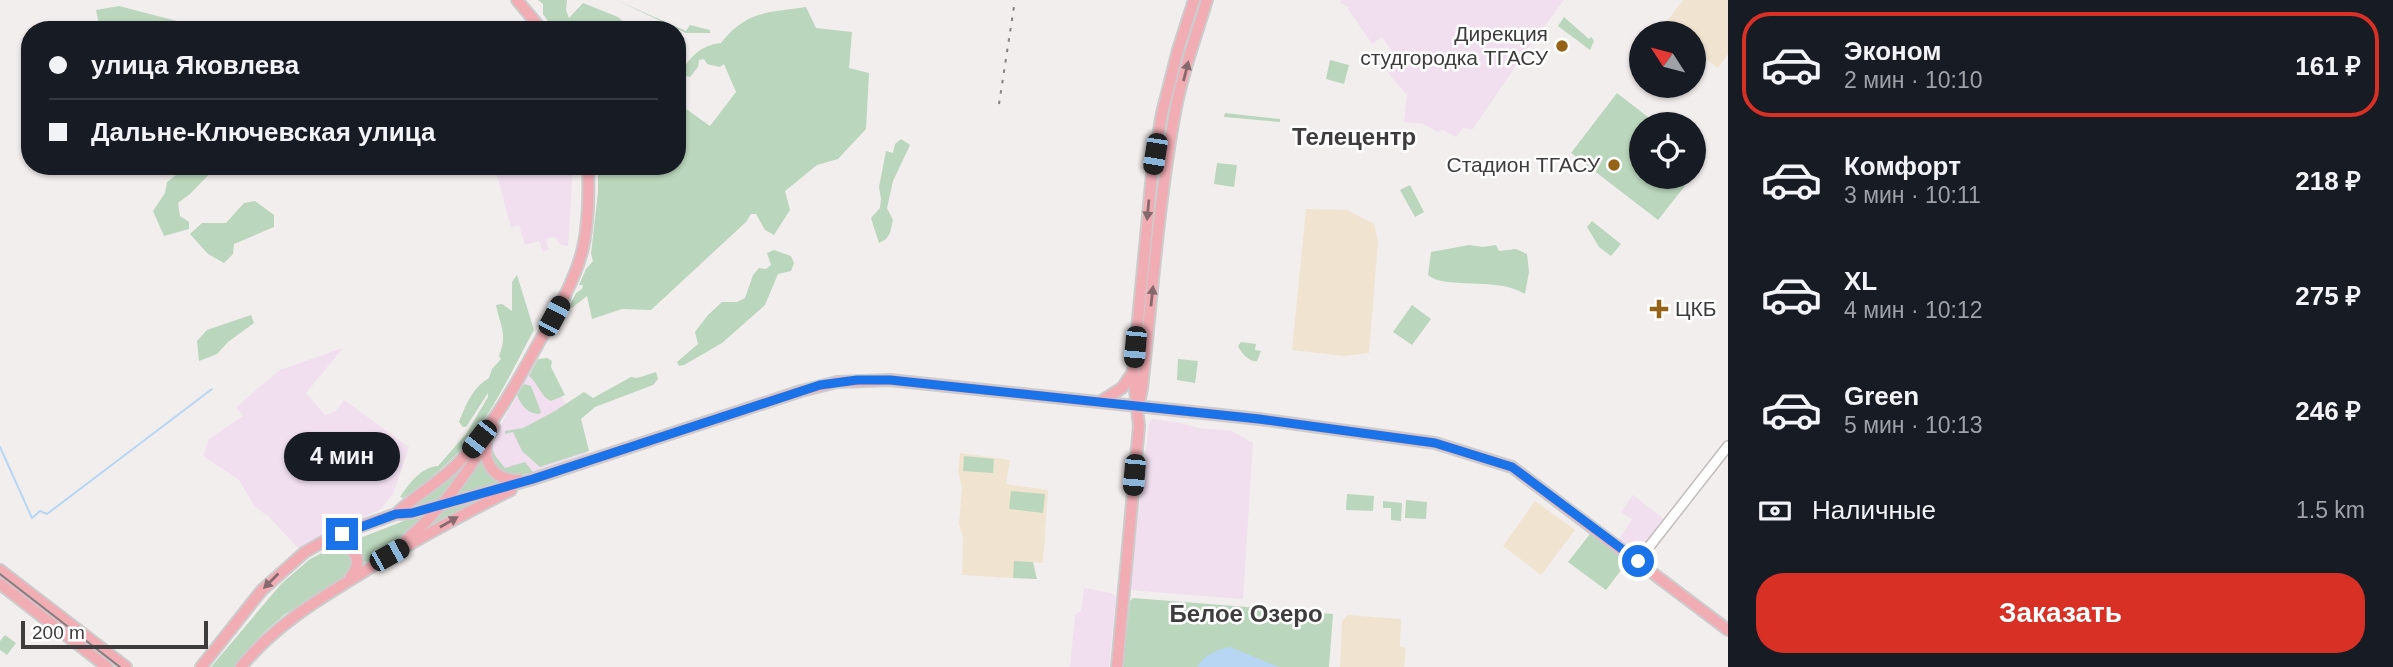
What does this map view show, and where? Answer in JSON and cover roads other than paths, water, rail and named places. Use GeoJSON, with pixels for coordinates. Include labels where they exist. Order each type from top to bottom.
{"type":"FeatureCollection","features":[{"type":"Feature","properties":{"kind":"main road"},"geometry":{"type":"LineString","coordinates":[[517,0],[534,21]]}},
{"type":"Feature","properties":{"kind":"main road"},"geometry":{"type":"LineString","coordinates":[[1116,667],[1139,426],[1133,372],[1154,162],[1162,113],[1194,0]]}},
{"type":"Feature","properties":{"kind":"main road"},"geometry":{"type":"LineString","coordinates":[[1138,406],[1174,116],[1207,0]]}},
{"type":"Feature","properties":{"kind":"main road"},"geometry":{"type":"LineString","coordinates":[[396,514],[457,464],[496,417],[572,282],[585,232],[588,175]]}},
{"type":"Feature","properties":{"kind":"main road"},"geometry":{"type":"LineString","coordinates":[[1100,402],[1122,388],[1133,372]]}},
{"type":"Feature","properties":{"kind":"main road"},"geometry":{"type":"LineString","coordinates":[[201,667],[262,590],[305,552],[326,540],[396,514],[412,513],[533,479],[801,391],[837,382],[890,380],[1374,433],[1435,443],[1512,467],[1728,630]]}},
{"type":"Feature","properties":{"kind":"main road"},"geometry":{"type":"LineString","coordinates":[[389,555],[443,504],[486,442],[496,417]]}},
{"type":"Feature","properties":{"kind":"main road"},"geometry":{"type":"LineString","coordinates":[[486,442],[488,464],[498,475],[511,481],[533,479]]}},
{"type":"Feature","properties":{"kind":"main road"},"geometry":{"type":"LineString","coordinates":[[241,667],[282,624],[337,587],[465,513],[533,479]]}},
{"type":"Feature","properties":{"kind":"main road"},"geometry":{"type":"LineString","coordinates":[[326,540],[345,544],[355,553],[357,560],[354,573],[337,587]]}},
{"type":"Feature","properties":{"kind":"main road"},"geometry":{"type":"LineString","coordinates":[[0,570],[126,667]]}},
{"type":"Feature","properties":{"kind":"main road"},"geometry":{"type":"LineString","coordinates":[[0,584],[107,667]]}},
{"type":"Feature","properties":{"kind":"street"},"geometry":{"type":"LineString","coordinates":[[1638,561],[1728,446]]}},
{"type":"Feature","properties":{"kind":"water","name":"Белое Озеро"},"geometry":{"type":"Polygon","coordinates":[[[1230,647],[1279,667],[1197,667],[1211,654],[1230,647]]]}},
{"type":"Feature","properties":{"kind":"waterway"},"geometry":{"type":"LineString","coordinates":[[0,447],[32,518],[40,511],[47,514],[212,389]]}},
{"type":"Feature","properties":{"kind":"tram line"},"geometry":{"type":"LineString","coordinates":[[0,574],[120,667]]}},
{"type":"Feature","properties":{"kind":"railway"},"geometry":{"type":"LineString","coordinates":[[999,104],[1015,0]]}},
{"type":"Feature","properties":{"kind":"place","name":"Дирекция студгородка ТГАСУ"},"geometry":{"type":"Point","coordinates":[1562,46]}},
{"type":"Feature","properties":{"kind":"place","name":"Стадион ТГАСУ"},"geometry":{"type":"Point","coordinates":[1614,165]}},
{"type":"Feature","properties":{"kind":"place","name":"ЦКБ"},"geometry":{"type":"Point","coordinates":[1659,309]}},
{"type":"Feature","properties":{"kind":"district","name":"Телецентр"},"geometry":{"type":"Point","coordinates":[1354,137]}},
{"type":"Feature","properties":{"kind":"district","name":"Белое Озеро"},"geometry":{"type":"Point","coordinates":[1246,614]}}]}
